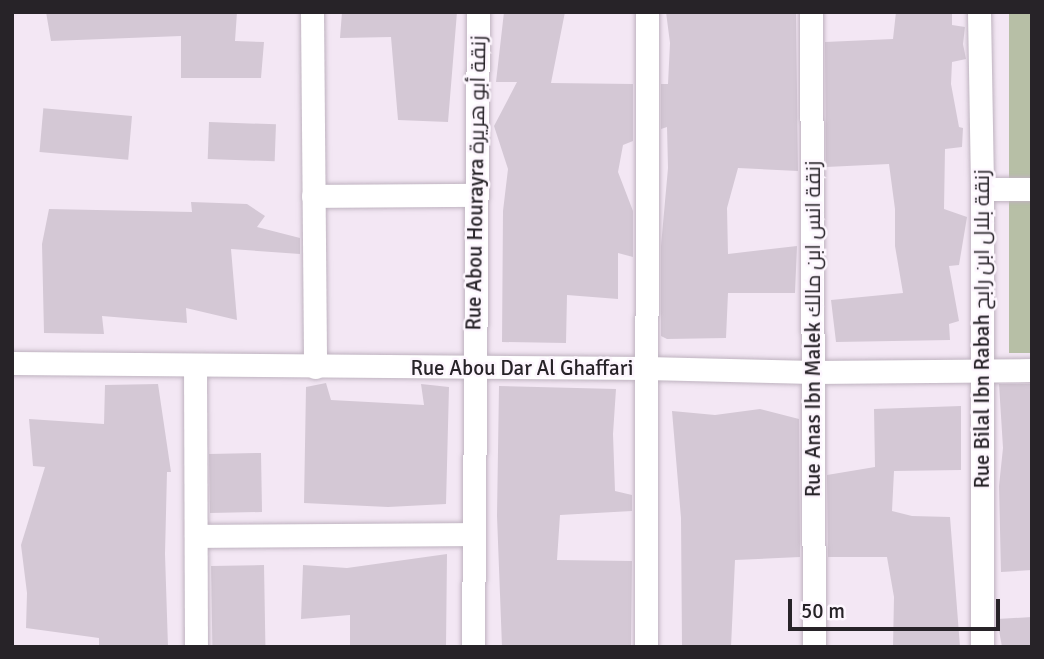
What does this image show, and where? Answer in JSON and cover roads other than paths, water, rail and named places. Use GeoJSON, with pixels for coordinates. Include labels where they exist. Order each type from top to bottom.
{"type":"FeatureCollection","features":[{"type":"Feature","properties":{"kind":"street"},"geometry":{"type":"LineString","coordinates":[[312,12],[315,367]]}},
{"type":"Feature","properties":{"kind":"street","name":"Rue Abou Hourayra زنقة أبو هريرة"},"geometry":{"type":"LineString","coordinates":[[473,647],[478,12]]}},
{"type":"Feature","properties":{"kind":"street"},"geometry":{"type":"LineString","coordinates":[[646,647],[647,12]]}},
{"type":"Feature","properties":{"kind":"street","name":"Rue Anas Ibn Malek زنقة انس ابن مالك"},"geometry":{"type":"LineString","coordinates":[[811,12],[814,647]]}},
{"type":"Feature","properties":{"kind":"street","name":"Rue Bilal Ibn Rabah زنقة بلال ابن رابح"},"geometry":{"type":"LineString","coordinates":[[979,12],[982,189],[982,647]]}},
{"type":"Feature","properties":{"kind":"street"},"geometry":{"type":"LineString","coordinates":[[982,189],[1032,188]]}},
{"type":"Feature","properties":{"kind":"street"},"geometry":{"type":"LineString","coordinates":[[313,196],[476,194]]}},
{"type":"Feature","properties":{"kind":"street","name":"Rue Abou Dar Al Ghaffari"},"geometry":{"type":"LineString","coordinates":[[12,363],[474,369],[646,368],[813,372],[1032,370]]}},
{"type":"Feature","properties":{"kind":"street"},"geometry":{"type":"LineString","coordinates":[[195,366],[196,647]]}},
{"type":"Feature","properties":{"kind":"street"},"geometry":{"type":"LineString","coordinates":[[195,536],[472,534]]}}]}
